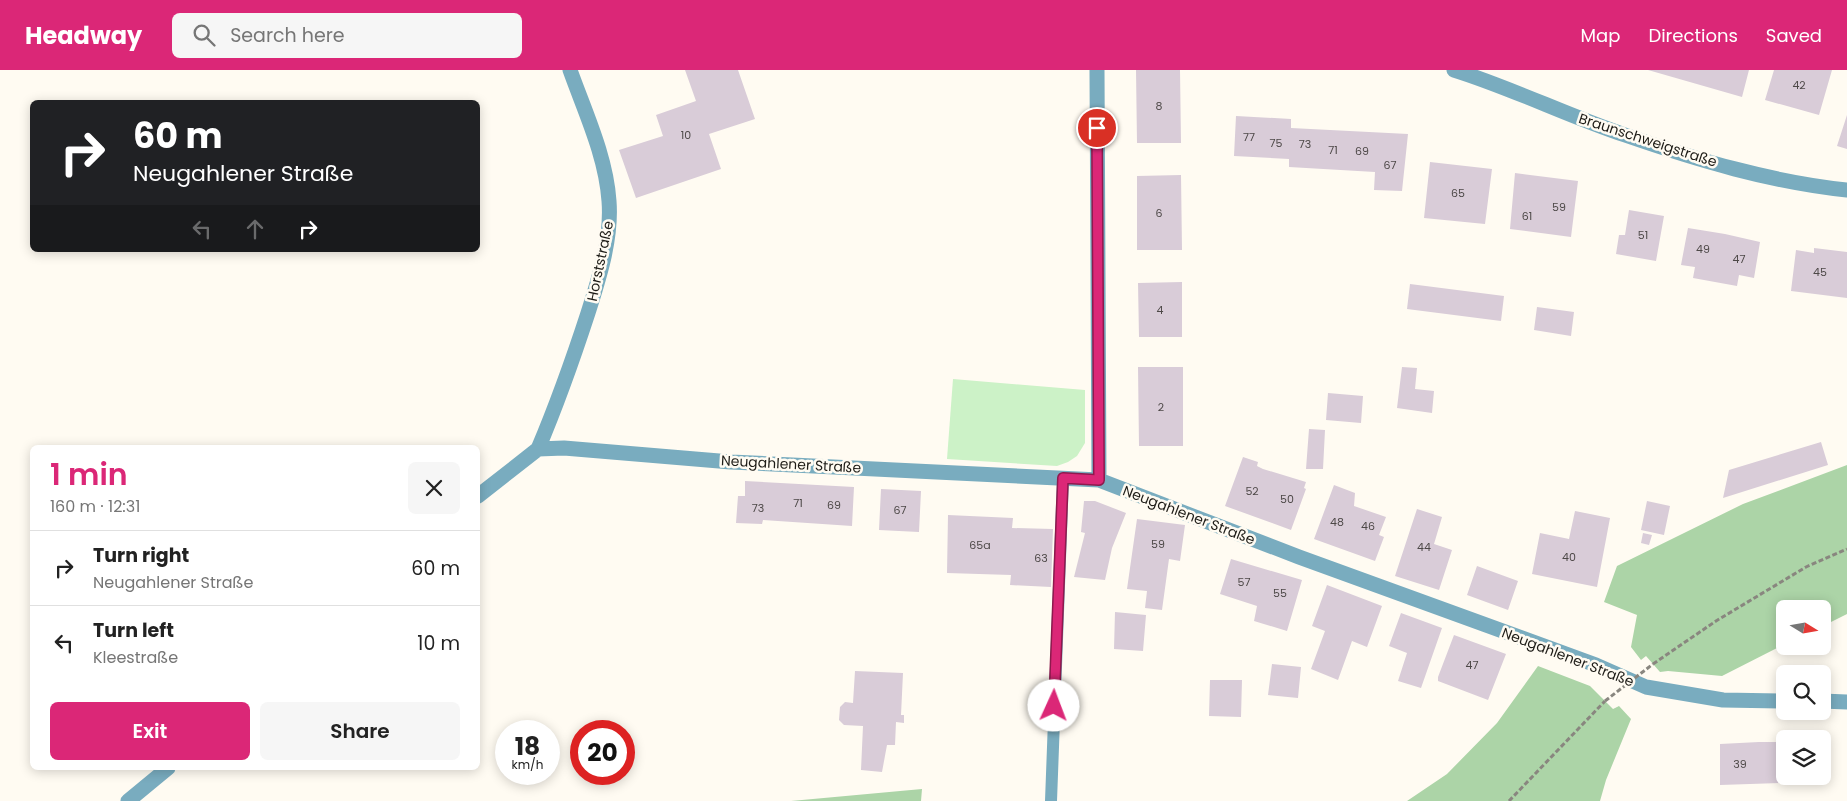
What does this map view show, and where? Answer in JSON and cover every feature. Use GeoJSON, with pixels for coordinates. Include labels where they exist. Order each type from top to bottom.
{"type":"FeatureCollection","features":[{"type":"Feature","properties":{"kind":"street","name":"Horststraße"},"geometry":{"type":"LineString","coordinates":[[538,448],[579,345],[597,286],[606,247],[610,218],[606,182],[597,146],[570,70]]}},
{"type":"Feature","properties":{"kind":"street"},"geometry":{"type":"LineString","coordinates":[[1097,70],[1099,480]]}},
{"type":"Feature","properties":{"kind":"street","name":"Braunschweigstraße"},"geometry":{"type":"LineString","coordinates":[[1454,70],[1625,135],[1701,159],[1796,184],[1847,190]]}},
{"type":"Feature","properties":{"kind":"street","name":"Neugahlener Straße"},"geometry":{"type":"LineString","coordinates":[[538,448],[564,448],[731,462],[1099,480],[1299,558],[1596,665],[1646,687],[1722,700],[1776,701]]}},
{"type":"Feature","properties":{"kind":"street"},"geometry":{"type":"LineString","coordinates":[[480,494],[538,448]]}},
{"type":"Feature","properties":{"kind":"street"},"geometry":{"type":"LineString","coordinates":[[1831,701],[1847,702]]}},
{"type":"Feature","properties":{"kind":"street"},"geometry":{"type":"LineString","coordinates":[[128,801],[166,770]]}},
{"type":"Feature","properties":{"kind":"lane"},"geometry":{"type":"LineString","coordinates":[[1051,801],[1063,478]]}},
{"type":"Feature","properties":{"kind":"path"},"geometry":{"type":"LineString","coordinates":[[1509,801],[1605,702],[1653,664],[1716,621],[1806,567],[1847,549]]}},
{"type":"Feature","properties":{"kind":"green space"},"geometry":{"type":"Polygon","coordinates":[[[953,379],[1085,390],[1085,443],[1077,456],[1057,466],[947,459],[953,379]]]}},
{"type":"Feature","properties":{"kind":"green space"},"geometry":{"type":"Polygon","coordinates":[[[1847,465],[1847,614],[1831,622],[1831,600],[1776,600],[1776,649],[1722,676],[1668,671],[1660,672],[1646,656],[1641,660],[1631,647],[1637,615],[1604,602],[1617,566],[1743,504],[1847,465]]]}},
{"type":"Feature","properties":{"kind":"green space"},"geometry":{"type":"Polygon","coordinates":[[[1538,666],[1590,686],[1613,709],[1619,706],[1631,719],[1606,780],[1600,801],[1407,801],[1447,774],[1497,723],[1538,666]]]}},
{"type":"Feature","properties":{"kind":"green space"},"geometry":{"type":"Polygon","coordinates":[[[922,789],[921,801],[791,801],[922,789]]]}},
{"type":"Feature","properties":{"kind":"building"},"geometry":{"type":"Polygon","coordinates":[[[685,70],[738,70],[755,119],[709,134],[721,169],[636,198],[619,150],[663,136],[656,115],[696,101],[685,70]]]}},
{"type":"Feature","properties":{"kind":"building"},"geometry":{"type":"Polygon","coordinates":[[[1136,70],[1180,70],[1181,143],[1137,143],[1136,70]]]}},
{"type":"Feature","properties":{"kind":"building"},"geometry":{"type":"Polygon","coordinates":[[[1648,70],[1749,70],[1742,97],[1648,70]]]}},
{"type":"Feature","properties":{"kind":"building"},"geometry":{"type":"Polygon","coordinates":[[[1774,70],[1832,70],[1819,115],[1765,100],[1774,70]]]}},
{"type":"Feature","properties":{"kind":"building"},"geometry":{"type":"Polygon","coordinates":[[[1847,115],[1847,149],[1837,146],[1847,115]]]}},
{"type":"Feature","properties":{"kind":"building"},"geometry":{"type":"Polygon","coordinates":[[[1236,116],[1291,119],[1291,128],[1408,134],[1402,191],[1374,190],[1375,172],[1289,167],[1289,159],[1234,156],[1236,116]]]}},
{"type":"Feature","properties":{"kind":"building"},"geometry":{"type":"Polygon","coordinates":[[[1430,162],[1492,169],[1485,224],[1424,218],[1430,162]]]}},
{"type":"Feature","properties":{"kind":"building"},"geometry":{"type":"Polygon","coordinates":[[[1515,173],[1578,181],[1571,237],[1510,229],[1515,173]]]}},
{"type":"Feature","properties":{"kind":"building"},"geometry":{"type":"Polygon","coordinates":[[[1181,175],[1182,250],[1137,250],[1137,176],[1181,175]]]}},
{"type":"Feature","properties":{"kind":"building"},"geometry":{"type":"Polygon","coordinates":[[[1629,210],[1664,216],[1656,261],[1616,254],[1619,235],[1625,235],[1629,210]]]}},
{"type":"Feature","properties":{"kind":"building"},"geometry":{"type":"Polygon","coordinates":[[[1688,228],[1760,242],[1754,278],[1739,275],[1737,286],[1693,278],[1695,267],[1681,265],[1688,228]]]}},
{"type":"Feature","properties":{"kind":"building"},"geometry":{"type":"Polygon","coordinates":[[[1814,248],[1847,252],[1847,298],[1791,291],[1796,250],[1814,253],[1814,248]]]}},
{"type":"Feature","properties":{"kind":"building"},"geometry":{"type":"Polygon","coordinates":[[[1182,282],[1182,337],[1139,337],[1138,283],[1182,282]]]}},
{"type":"Feature","properties":{"kind":"building"},"geometry":{"type":"Polygon","coordinates":[[[1410,284],[1504,296],[1501,321],[1407,309],[1410,284]]]}},
{"type":"Feature","properties":{"kind":"building"},"geometry":{"type":"Polygon","coordinates":[[[1537,307],[1574,312],[1571,336],[1534,330],[1537,307]]]}},
{"type":"Feature","properties":{"kind":"building"},"geometry":{"type":"Polygon","coordinates":[[[1138,367],[1183,367],[1183,446],[1139,446],[1138,367]]]}},
{"type":"Feature","properties":{"kind":"building"},"geometry":{"type":"Polygon","coordinates":[[[1402,367],[1417,368],[1415,389],[1434,391],[1432,413],[1397,408],[1402,367]]]}},
{"type":"Feature","properties":{"kind":"building"},"geometry":{"type":"Polygon","coordinates":[[[1328,393],[1363,396],[1361,423],[1326,420],[1328,393]]]}},
{"type":"Feature","properties":{"kind":"building"},"geometry":{"type":"Polygon","coordinates":[[[1309,429],[1325,430],[1323,469],[1306,469],[1309,429]]]}},
{"type":"Feature","properties":{"kind":"building"},"geometry":{"type":"Polygon","coordinates":[[[1821,442],[1828,465],[1723,498],[1729,470],[1821,442]]]}},
{"type":"Feature","properties":{"kind":"building"},"geometry":{"type":"Polygon","coordinates":[[[1243,457],[1258,462],[1257,466],[1263,469],[1306,482],[1304,488],[1306,489],[1291,530],[1225,506],[1243,457]]]}},
{"type":"Feature","properties":{"kind":"building"},"geometry":{"type":"Polygon","coordinates":[[[745,481],[854,487],[852,526],[763,520],[762,524],[736,523],[738,496],[745,496],[745,481]]]}},
{"type":"Feature","properties":{"kind":"building"},"geometry":{"type":"Polygon","coordinates":[[[1334,485],[1355,493],[1354,506],[1386,517],[1379,535],[1384,537],[1375,561],[1314,539],[1334,485]]]}},
{"type":"Feature","properties":{"kind":"building"},"geometry":{"type":"Polygon","coordinates":[[[881,489],[921,491],[919,532],[879,530],[881,489]]]}},
{"type":"Feature","properties":{"kind":"building"},"geometry":{"type":"Polygon","coordinates":[[[1084,501],[1095,501],[1126,513],[1112,548],[1105,580],[1074,577],[1085,533],[1081,532],[1084,501]]]}},
{"type":"Feature","properties":{"kind":"building"},"geometry":{"type":"Polygon","coordinates":[[[1647,501],[1670,506],[1664,535],[1641,530],[1647,501]]]}},
{"type":"Feature","properties":{"kind":"building"},"geometry":{"type":"Polygon","coordinates":[[[1417,509],[1442,517],[1434,544],[1452,550],[1439,590],[1395,576],[1417,509]]]}},
{"type":"Feature","properties":{"kind":"building"},"geometry":{"type":"Polygon","coordinates":[[[1575,511],[1610,518],[1597,587],[1532,574],[1540,533],[1569,539],[1575,511]]]}},
{"type":"Feature","properties":{"kind":"building"},"geometry":{"type":"Polygon","coordinates":[[[948,515],[1013,518],[1012,528],[1053,529],[1051,587],[1010,585],[1011,575],[947,573],[948,515]]]}},
{"type":"Feature","properties":{"kind":"building"},"geometry":{"type":"Polygon","coordinates":[[[1137,519],[1185,525],[1180,561],[1169,559],[1162,610],[1145,608],[1147,591],[1127,589],[1137,519]]]}},
{"type":"Feature","properties":{"kind":"building"},"geometry":{"type":"Polygon","coordinates":[[[1643,533],[1652,535],[1649,545],[1641,543],[1643,533]]]}},
{"type":"Feature","properties":{"kind":"building"},"geometry":{"type":"Polygon","coordinates":[[[1231,559],[1302,580],[1287,631],[1254,621],[1257,606],[1220,594],[1231,559]]]}},
{"type":"Feature","properties":{"kind":"building"},"geometry":{"type":"Polygon","coordinates":[[[1477,566],[1518,581],[1508,610],[1467,595],[1477,566]]]}},
{"type":"Feature","properties":{"kind":"building"},"geometry":{"type":"Polygon","coordinates":[[[1327,585],[1382,606],[1367,647],[1352,641],[1338,680],[1311,669],[1325,631],[1312,626],[1327,585]]]}},
{"type":"Feature","properties":{"kind":"building"},"geometry":{"type":"Polygon","coordinates":[[[1115,612],[1146,615],[1143,651],[1114,649],[1115,612]]]}},
{"type":"Feature","properties":{"kind":"building"},"geometry":{"type":"Polygon","coordinates":[[[1401,613],[1442,628],[1421,688],[1398,681],[1407,653],[1389,646],[1401,613]]]}},
{"type":"Feature","properties":{"kind":"building"},"geometry":{"type":"Polygon","coordinates":[[[1454,635],[1506,654],[1488,700],[1438,681],[1454,635]]]}},
{"type":"Feature","properties":{"kind":"building"},"geometry":{"type":"Polygon","coordinates":[[[1272,664],[1301,667],[1298,698],[1268,695],[1272,664]]]}},
{"type":"Feature","properties":{"kind":"building"},"geometry":{"type":"Polygon","coordinates":[[[855,671],[903,673],[901,715],[904,715],[904,723],[896,722],[895,745],[887,745],[882,772],[861,770],[863,726],[844,725],[839,720],[840,707],[845,702],[853,703],[855,671]]]}},
{"type":"Feature","properties":{"kind":"building"},"geometry":{"type":"Polygon","coordinates":[[[1210,680],[1242,680],[1241,717],[1209,716],[1210,680]]]}},
{"type":"Feature","properties":{"kind":"building"},"geometry":{"type":"Polygon","coordinates":[[[1776,742],[1776,783],[1720,785],[1720,744],[1776,742]]]}},
{"type":"Feature","properties":{"kind":"route"},"geometry":{"type":"LineString","coordinates":[[1054,706],[1063,478],[1099,480],[1097,128]]}}]}
